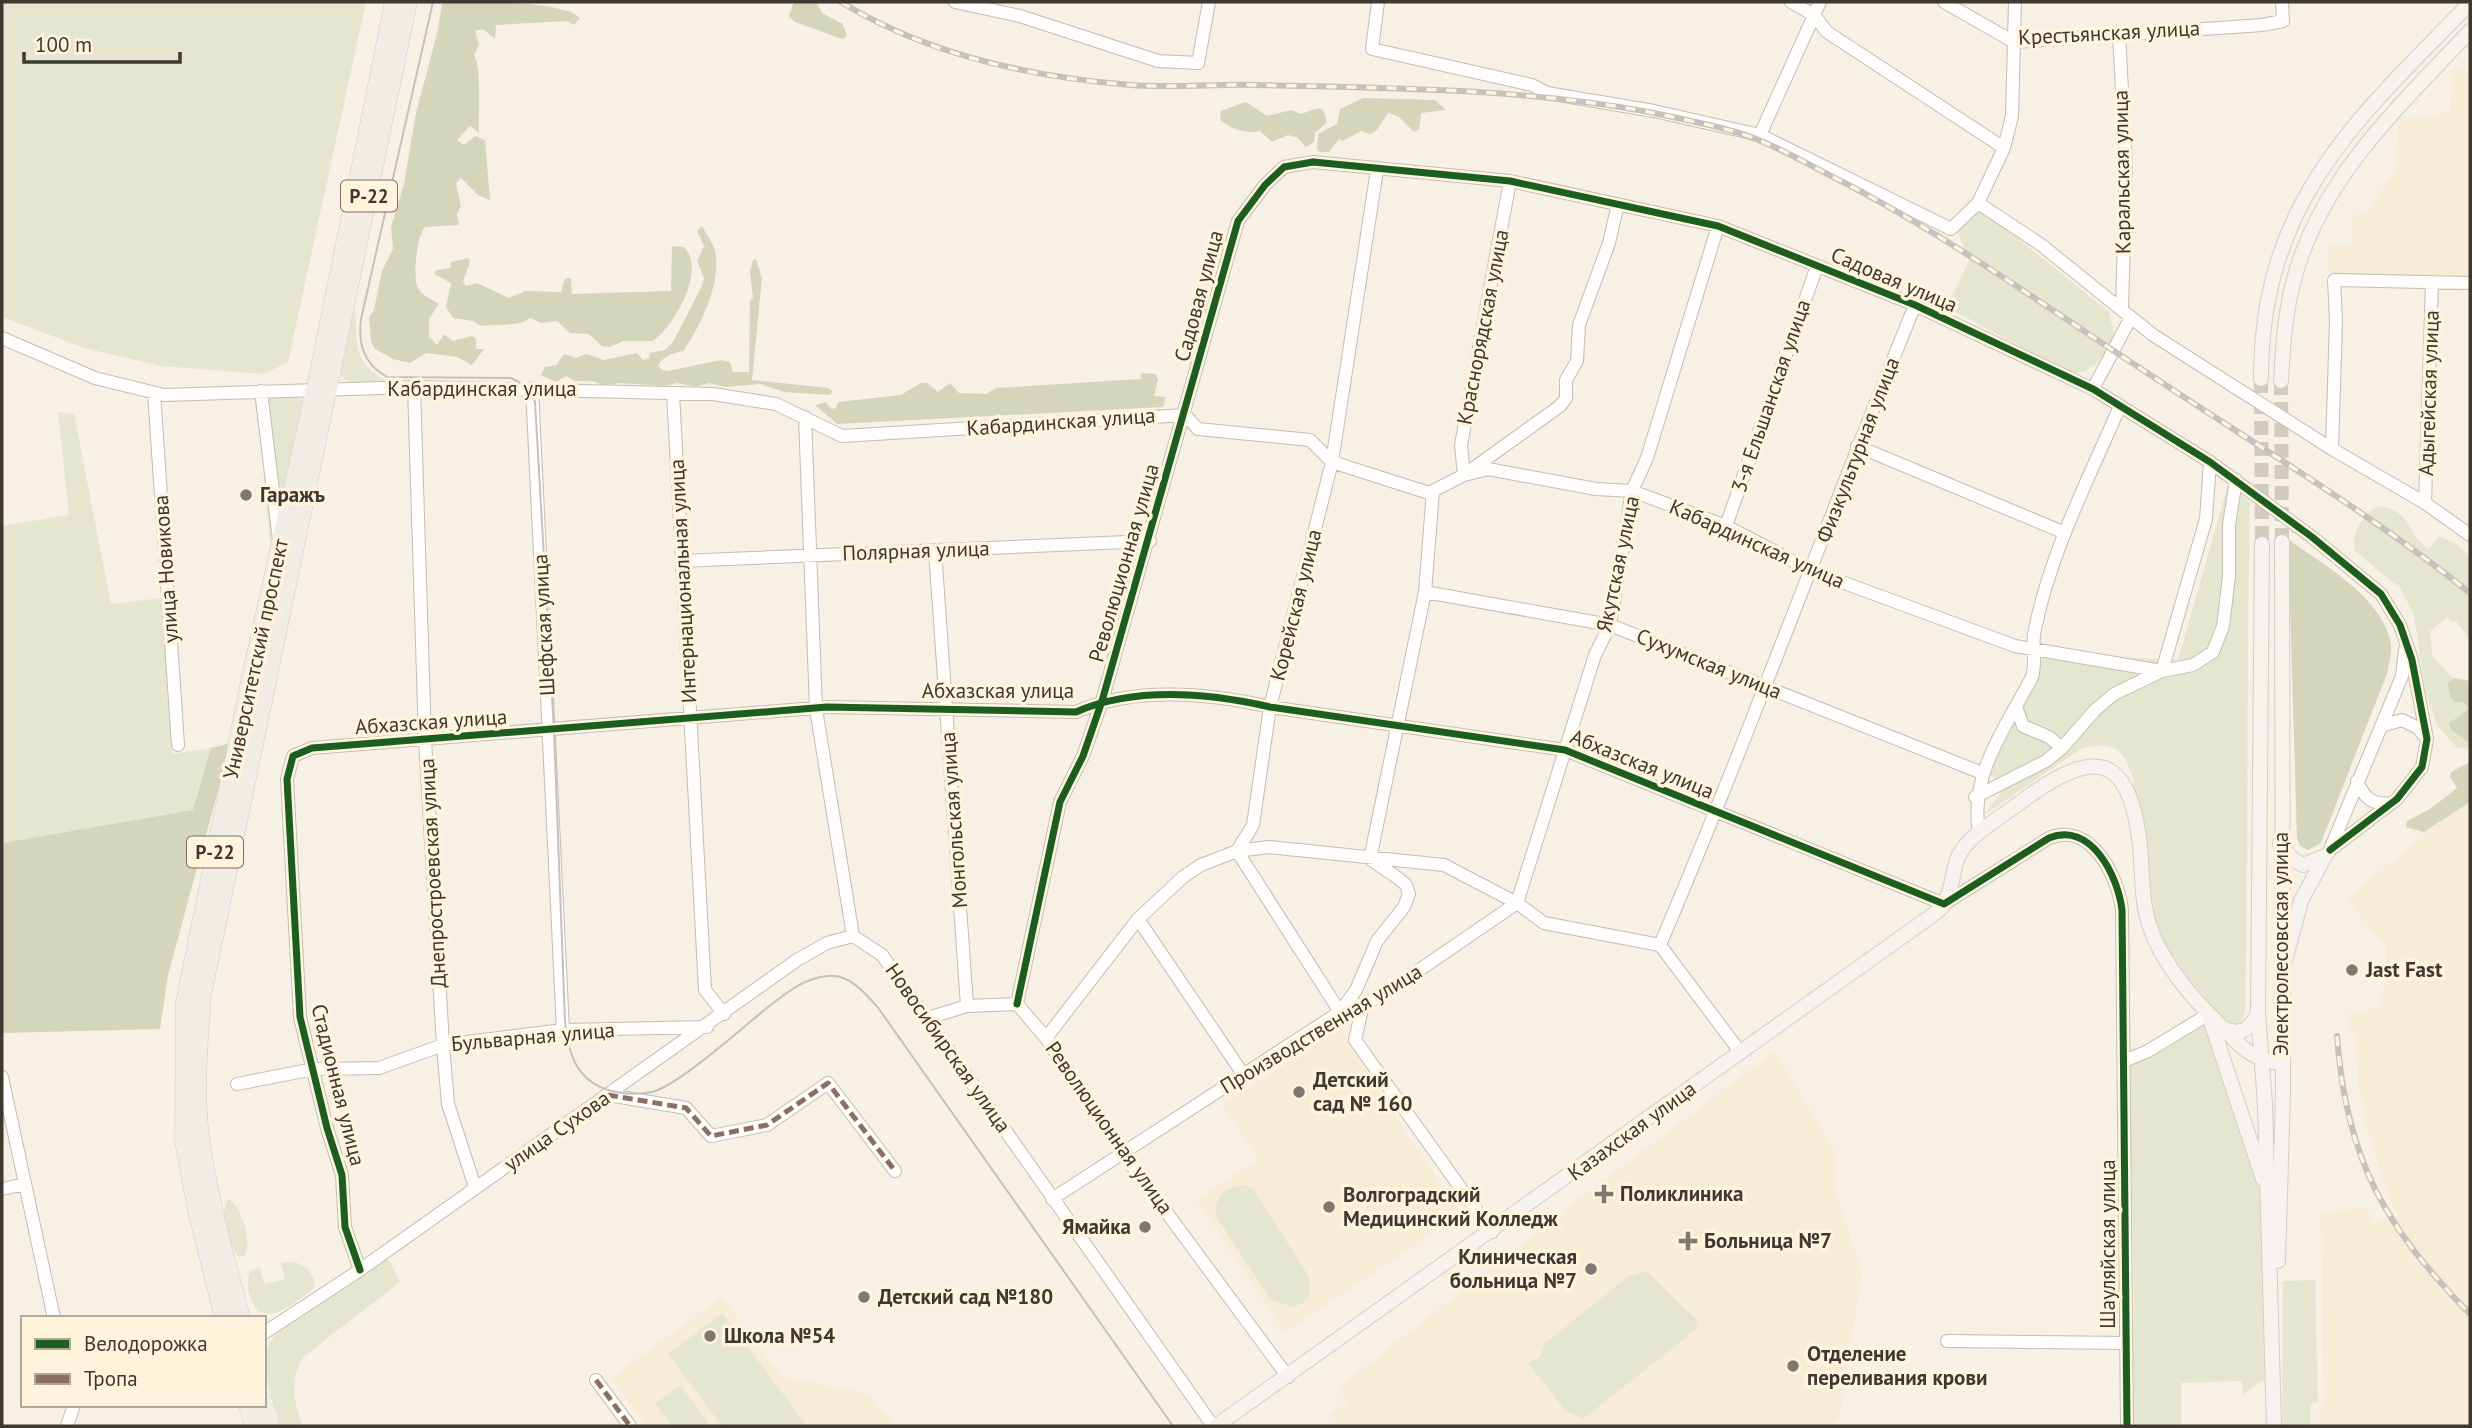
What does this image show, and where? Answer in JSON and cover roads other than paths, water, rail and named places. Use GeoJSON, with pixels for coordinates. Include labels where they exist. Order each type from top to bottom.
{"type":"FeatureCollection","features":[{"type":"Feature","properties":{"kind":"highway","name":"Университетский проспект"},"geometry":{"type":"LineString","coordinates":[[240,1316],[212,1206],[200,1134],[197,1076],[202,995],[323,389],[394,2]]}},
{"type":"Feature","properties":{"kind":"highway","name":"Университетский проспект"},"geometry":{"type":"LineString","coordinates":[[223,1316],[198,1215],[184,1141],[184,1003],[280,547],[323,389],[408,2]]}},
{"type":"Feature","properties":{"kind":"highway"},"geometry":{"type":"LineString","coordinates":[[249,1407],[254,1426]]}},
{"type":"Feature","properties":{"kind":"highway"},"geometry":{"type":"LineString","coordinates":[[265,1407],[271,1426]]}},
{"type":"Feature","properties":{"kind":"main road"},"geometry":{"type":"LineString","coordinates":[[2261,379],[2261,343],[2274,269],[2302,201],[2342,138],[2470,3]]}},
{"type":"Feature","properties":{"kind":"main road"},"geometry":{"type":"LineString","coordinates":[[2281,381],[2288,310],[2295,275],[2321,211],[2359,152],[2470,31]]}},
{"type":"Feature","properties":{"kind":"main road","name":"Электролесовская улица"},"geometry":{"type":"LineString","coordinates":[[2273,1346],[2280,1195],[2283,972],[2280,842],[2281,542]]}},
{"type":"Feature","properties":{"kind":"main road","name":"Электролесовская улица"},"geometry":{"type":"LineString","coordinates":[[2262,544],[2258,1013],[2268,1196],[2274,1426]]}},
{"type":"Feature","properties":{"kind":"main road"},"geometry":{"type":"LineString","coordinates":[[1944,905],[1962,847],[1979,832],[2065,773],[2096,765],[2117,775],[2129,795],[2135,815],[2152,934],[2166,959],[2223,1028],[2261,1061],[2281,1063]]}},
{"type":"Feature","properties":{"kind":"main road"},"geometry":{"type":"LineString","coordinates":[[2280,842],[2292,859],[2303,865],[2328,853]]}},
{"type":"Feature","properties":{"kind":"main road"},"geometry":{"type":"LineString","coordinates":[[2283,972],[2301,901],[2328,853]]}},
{"type":"Feature","properties":{"kind":"main road","name":"Казахская улица"},"geometry":{"type":"LineString","coordinates":[[1214,1426],[1288,1377],[1492,1232],[1944,905]]}},
{"type":"Feature","properties":{"kind":"main road"},"geometry":{"type":"LineString","coordinates":[[2223,1028],[2236,1034],[2244,1032],[2252,1026],[2258,1013]]}},
{"type":"Feature","properties":{"kind":"main road"},"geometry":{"type":"LineString","coordinates":[[2209,1014],[2268,1196]]}},
{"type":"Feature","properties":{"kind":"street"},"geometry":{"type":"LineString","coordinates":[[955,2],[1020,16],[1158,61],[1198,63],[1209,2]]}},
{"type":"Feature","properties":{"kind":"street"},"geometry":{"type":"LineString","coordinates":[[1378,2],[1372,49],[1532,85],[1547,93],[1654,111],[1760,135],[1951,229],[1978,203],[2004,148],[2012,116],[2015,2]]}},
{"type":"Feature","properties":{"kind":"street"},"geometry":{"type":"LineString","coordinates":[[1791,2],[1814,15],[1827,32],[2004,148]]}},
{"type":"Feature","properties":{"kind":"street"},"geometry":{"type":"LineString","coordinates":[[1760,135],[1820,2]]}},
{"type":"Feature","properties":{"kind":"street","name":"Крестьянская улица"},"geometry":{"type":"LineString","coordinates":[[1944,2],[2014,42],[2283,21],[2281,2]]}},
{"type":"Feature","properties":{"kind":"street","name":"Каральская улица"},"geometry":{"type":"LineString","coordinates":[[2119,34],[2126,166],[2126,313]]}},
{"type":"Feature","properties":{"kind":"street","name":"Садовая улица"},"geometry":{"type":"LineString","coordinates":[[1185,415],[1238,221],[1265,185],[1284,167],[1313,162],[1510,181],[1718,226],[1915,305],[2093,389],[2236,480],[2369,583],[2388,603],[2405,636],[2421,701],[2427,738],[2425,759],[2418,776],[2392,803],[2328,853]]}},
{"type":"Feature","properties":{"kind":"street","name":"Корейская улица"},"geometry":{"type":"LineString","coordinates":[[1237,851],[1253,825],[1270,707],[1332,462],[1377,170]]}},
{"type":"Feature","properties":{"kind":"street","name":"Краснорядская улица"},"geometry":{"type":"LineString","coordinates":[[1464,475],[1461,446],[1510,181]]}},
{"type":"Feature","properties":{"kind":"street"},"geometry":{"type":"LineString","coordinates":[[1978,203],[2040,244],[2153,335],[2332,449],[2425,503],[2470,535]]}},
{"type":"Feature","properties":{"kind":"street"},"geometry":{"type":"LineString","coordinates":[[1464,475],[1560,406],[1566,398],[1566,380],[1577,361],[1579,325],[1609,243],[1618,204]]}},
{"type":"Feature","properties":{"kind":"street","name":"Якутская улица"},"geometry":{"type":"LineString","coordinates":[[1517,902],[1595,655],[1609,625],[1632,491],[1647,458],[1718,226]]}},
{"type":"Feature","properties":{"kind":"street","name":"3-я Ельшанская улица"},"geometry":{"type":"LineString","coordinates":[[1726,526],[1817,266]]}},
{"type":"Feature","properties":{"kind":"street"},"geometry":{"type":"LineString","coordinates":[[2332,449],[2336,321],[2334,280],[2470,283]]}},
{"type":"Feature","properties":{"kind":"street","name":"Адыгейская улица"},"geometry":{"type":"LineString","coordinates":[[2425,503],[2432,282]]}},
{"type":"Feature","properties":{"kind":"street","name":"Физкультурная улица"},"geometry":{"type":"LineString","coordinates":[[1660,945],[1717,812],[1764,686],[1812,571],[1857,446],[1915,305]]}},
{"type":"Feature","properties":{"kind":"street"},"geometry":{"type":"LineString","coordinates":[[2093,389],[2126,313]]}},
{"type":"Feature","properties":{"kind":"street","name":"Кабардинская улица"},"geometry":{"type":"LineString","coordinates":[[2,338],[95,378],[164,395],[414,387],[713,394],[776,404],[842,436],[1185,415],[1198,429],[1310,440],[1332,462],[1429,493],[1464,475],[1488,469],[1596,489],[1632,491],[1726,526],[1812,571],[2015,646],[2035,647],[2162,671]]}},
{"type":"Feature","properties":{"kind":"street","name":"Днепростроевская улица"},"geometry":{"type":"LineString","coordinates":[[414,387],[425,740],[443,1045],[448,1104],[475,1187]]}},
{"type":"Feature","properties":{"kind":"street","name":"Шефская улица"},"geometry":{"type":"LineString","coordinates":[[532,388],[563,1030]]}},
{"type":"Feature","properties":{"kind":"street"},"geometry":{"type":"LineString","coordinates":[[261,391],[280,547]]}},
{"type":"Feature","properties":{"kind":"street","name":"улица Новикова"},"geometry":{"type":"LineString","coordinates":[[154,393],[178,745]]}},
{"type":"Feature","properties":{"kind":"street","name":"Интернациональная улица"},"geometry":{"type":"LineString","coordinates":[[673,393],[705,990],[724,1014]]}},
{"type":"Feature","properties":{"kind":"street"},"geometry":{"type":"LineString","coordinates":[[1979,832],[1975,797],[1982,773],[2032,677],[2036,662],[2034,631],[2065,533],[2120,406]]}},
{"type":"Feature","properties":{"kind":"street","name":"Революционная улица"},"geometry":{"type":"LineString","coordinates":[[1185,415],[1102,701],[1083,756],[1060,802],[1017,1003],[1046,1038],[1122,1152],[1288,1377]]}},
{"type":"Feature","properties":{"kind":"street"},"geometry":{"type":"LineString","coordinates":[[805,417],[816,709],[853,936]]}},
{"type":"Feature","properties":{"kind":"street"},"geometry":{"type":"LineString","coordinates":[[1857,446],[2065,533]]}},
{"type":"Feature","properties":{"kind":"street"},"geometry":{"type":"LineString","coordinates":[[2162,671],[2206,519],[2210,462]]}},
{"type":"Feature","properties":{"kind":"street"},"geometry":{"type":"LineString","coordinates":[[1975,797],[2046,761],[2114,694],[2162,671],[2193,665],[2213,652],[2222,626],[2226,601],[2229,525],[2236,480]]}},
{"type":"Feature","properties":{"kind":"street"},"geometry":{"type":"LineString","coordinates":[[1370,859],[1425,592],[1433,491]]}},
{"type":"Feature","properties":{"kind":"street","name":"Полярная улица"},"geometry":{"type":"LineString","coordinates":[[682,561],[1150,541]]}},
{"type":"Feature","properties":{"kind":"street","name":"Монгольская улица"},"geometry":{"type":"LineString","coordinates":[[935,550],[967,1006]]}},
{"type":"Feature","properties":{"kind":"street","name":"Сухумская улица"},"geometry":{"type":"LineString","coordinates":[[1425,592],[1609,625],[1982,773]]}},
{"type":"Feature","properties":{"kind":"street"},"geometry":{"type":"LineString","coordinates":[[2328,853],[2405,664],[2405,636]]}},
{"type":"Feature","properties":{"kind":"street","name":"Абхазская улица"},"geometry":{"type":"LineString","coordinates":[[287,779],[293,757],[312,748],[550,731],[691,716],[816,709],[1076,712],[1102,701],[1174,694],[1236,699],[1270,707],[1565,750],[1944,905]]}},
{"type":"Feature","properties":{"kind":"street"},"geometry":{"type":"LineString","coordinates":[[2016,708],[2023,726],[2049,737],[2062,748]]}},
{"type":"Feature","properties":{"kind":"street"},"geometry":{"type":"LineString","coordinates":[[2381,726],[2402,720],[2418,728],[2427,738]]}},
{"type":"Feature","properties":{"kind":"street","name":"Стадионная улица"},"geometry":{"type":"LineString","coordinates":[[287,779],[300,1017],[327,1128],[342,1175],[345,1227],[360,1270]]}},
{"type":"Feature","properties":{"kind":"street"},"geometry":{"type":"LineString","coordinates":[[2357,781],[2365,797],[2372,802],[2392,803]]}},
{"type":"Feature","properties":{"kind":"street","name":"Шауляйская улица"},"geometry":{"type":"LineString","coordinates":[[1944,905],[2059,834],[2075,836],[2090,844],[2107,865],[2120,896],[2127,1426]]}},
{"type":"Feature","properties":{"kind":"street"},"geometry":{"type":"LineString","coordinates":[[1046,1038],[1138,919],[1183,877],[1201,865],[1237,851],[1269,847],[1444,865],[1517,902],[1545,923],[1660,945],[1741,1053]]}},
{"type":"Feature","properties":{"kind":"street"},"geometry":{"type":"LineString","coordinates":[[1237,851],[1340,1012],[1356,990],[1377,941],[1404,908],[1409,894],[1406,885],[1370,859]]}},
{"type":"Feature","properties":{"kind":"street","name":"Производственная улица"},"geometry":{"type":"LineString","coordinates":[[1052,1199],[1340,1012],[1371,1000],[1517,902]]}},
{"type":"Feature","properties":{"kind":"street"},"geometry":{"type":"LineString","coordinates":[[1138,919],[1243,1074]]}},
{"type":"Feature","properties":{"kind":"street","name":"улица Сухова"},"geometry":{"type":"LineString","coordinates":[[266,1332],[360,1270],[475,1187],[708,1027],[797,960],[827,943],[853,936]]}},
{"type":"Feature","properties":{"kind":"street","name":"Новосибирская улица"},"geometry":{"type":"LineString","coordinates":[[853,936],[882,955],[1214,1426]]}},
{"type":"Feature","properties":{"kind":"street"},"geometry":{"type":"LineString","coordinates":[[1371,1000],[1362,1009],[1355,1040],[1492,1232]]}},
{"type":"Feature","properties":{"kind":"street"},"geometry":{"type":"LineString","coordinates":[[928,1018],[967,1006],[1017,1003]]}},
{"type":"Feature","properties":{"kind":"street"},"geometry":{"type":"LineString","coordinates":[[2124,1061],[2148,1051],[2209,1014]]}},
{"type":"Feature","properties":{"kind":"street","name":"Бульварная улица"},"geometry":{"type":"LineString","coordinates":[[237,1084],[314,1069],[379,1068],[443,1045],[563,1030],[708,1027]]}},
{"type":"Feature","properties":{"kind":"street"},"geometry":{"type":"LineString","coordinates":[[2,1077],[54,1316]]}},
{"type":"Feature","properties":{"kind":"street"},"geometry":{"type":"LineString","coordinates":[[608,1095],[686,1108],[711,1136],[767,1125],[828,1083],[895,1171]]}},
{"type":"Feature","properties":{"kind":"street"},"geometry":{"type":"LineString","coordinates":[[2,1189],[25,1184]]}},
{"type":"Feature","properties":{"kind":"street"},"geometry":{"type":"LineString","coordinates":[[1947,1341],[2126,1343]]}},
{"type":"Feature","properties":{"kind":"street"},"geometry":{"type":"LineString","coordinates":[[596,1380],[630,1426]]}},
{"type":"Feature","properties":{"kind":"street"},"geometry":{"type":"LineString","coordinates":[[67,1426],[73,1407]]}},
{"type":"Feature","properties":{"kind":"tunnel"},"geometry":{"type":"LineString","coordinates":[[2261,379],[2262,544]]}},
{"type":"Feature","properties":{"kind":"tunnel"},"geometry":{"type":"LineString","coordinates":[[2281,381],[2282,542]]}},
{"type":"Feature","properties":{"kind":"tram line"},"geometry":{"type":"LineString","coordinates":[[433,2],[361,319],[362,345],[368,360],[387,377],[511,378],[528,387],[535,402],[554,731],[565,1021],[574,1062],[586,1078],[605,1089],[628,1094],[652,1092],[679,1078],[798,986],[812,979],[828,976],[836,976],[850,982],[863,991],[879,1009],[1173,1426]]}},
{"type":"Feature","properties":{"kind":"railway"},"geometry":{"type":"LineString","coordinates":[[841,2],[908,36],[944,49],[980,60],[1055,76],[1146,86],[1355,87],[1552,98],[1649,112],[1715,126],[1750,137],[1841,181],[1961,250],[2354,508],[2470,593]]}},
{"type":"Feature","properties":{"kind":"railway"},"geometry":{"type":"LineString","coordinates":[[2337,1036],[2350,1120],[2375,1189],[2393,1221],[2415,1251],[2470,1314]]}},
{"type":"Feature","properties":{"kind":"place","name":"Гаражъ"},"geometry":{"type":"Point","coordinates":[246,495]}},
{"type":"Feature","properties":{"kind":"place","name":"Jast Fast"},"geometry":{"type":"Point","coordinates":[2352,970]}},
{"type":"Feature","properties":{"kind":"place","name":"Детский сад № 160"},"geometry":{"type":"Point","coordinates":[1299,1092]}},
{"type":"Feature","properties":{"kind":"place","name":"Поликлиника"},"geometry":{"type":"Point","coordinates":[1604,1194]}},
{"type":"Feature","properties":{"kind":"place","name":"Волгоградский Медицинский Колледж"},"geometry":{"type":"Point","coordinates":[1329,1207]}},
{"type":"Feature","properties":{"kind":"place","name":"Ямайка"},"geometry":{"type":"Point","coordinates":[1145,1227]}},
{"type":"Feature","properties":{"kind":"place","name":"Больница №7"},"geometry":{"type":"Point","coordinates":[1688,1241]}},
{"type":"Feature","properties":{"kind":"place","name":"Клиническая больница №7"},"geometry":{"type":"Point","coordinates":[1591,1269]}},
{"type":"Feature","properties":{"kind":"place","name":"Детский сад №180"},"geometry":{"type":"Point","coordinates":[864,1297]}},
{"type":"Feature","properties":{"kind":"place","name":"Школа №54"},"geometry":{"type":"Point","coordinates":[710,1336]}},
{"type":"Feature","properties":{"kind":"place","name":"Отделение переливания крови"},"geometry":{"type":"Point","coordinates":[1793,1366]}}]}
